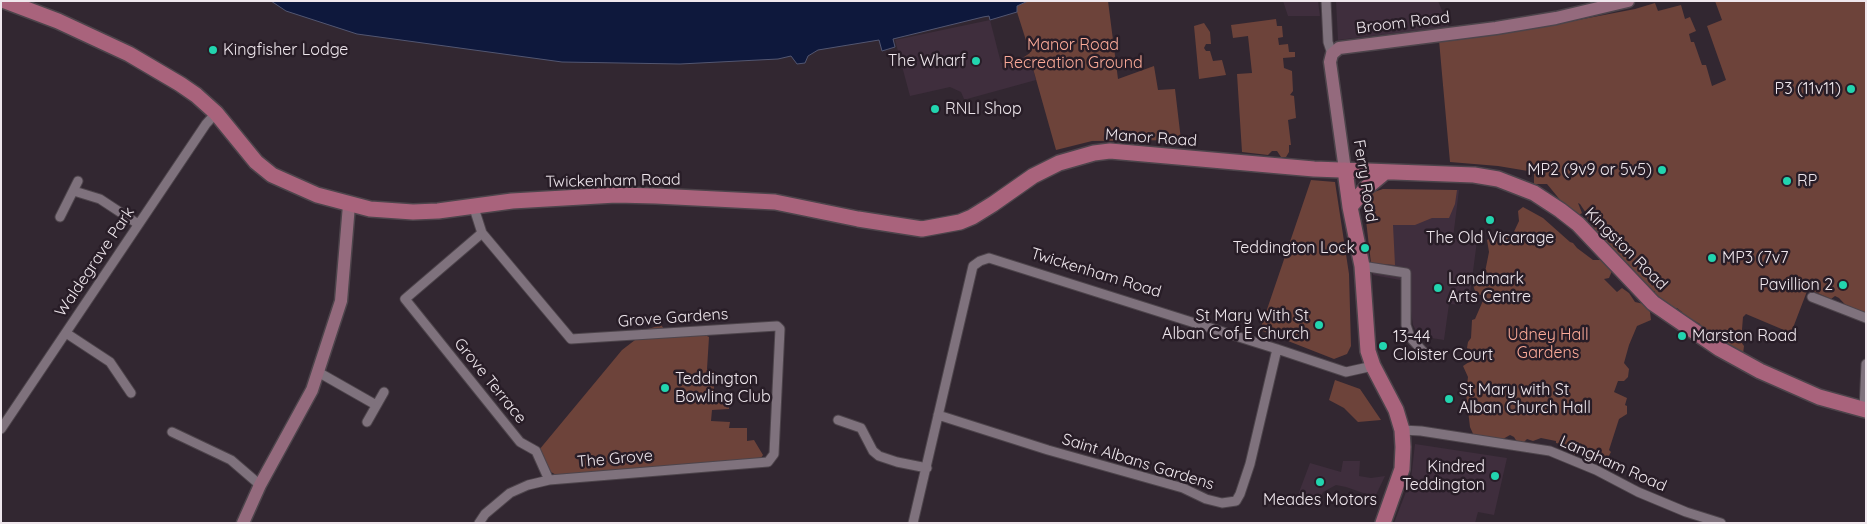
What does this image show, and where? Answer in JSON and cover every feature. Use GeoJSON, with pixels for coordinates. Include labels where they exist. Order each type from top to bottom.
{"type":"FeatureCollection","features":[{"type":"Feature","properties":{"kind":"main road","name":"Twickenham Road"},"geometry":{"type":"LineString","coordinates":[[5,1],[58,21],[129,54],[185,87],[216,113],[260,166],[272,175],[286,182],[349,204],[370,209],[412,212],[438,211],[512,201],[616,195],[775,202],[866,221],[922,229],[960,222],[972,217]]}},
{"type":"Feature","properties":{"kind":"main road","name":"Manor Road"},"geometry":{"type":"LineString","coordinates":[[972,217],[1028,179],[1049,168],[1094,153],[1119,151],[1314,169],[1345,170]]}},
{"type":"Feature","properties":{"kind":"main road","name":"Kingston Road"},"geometry":{"type":"LineString","coordinates":[[1345,170],[1476,175],[1498,179],[1534,193],[1578,224],[1653,303],[1720,349],[1760,371],[1819,397],[1865,410]]}},
{"type":"Feature","properties":{"kind":"main road","name":"Ferry Road"},"geometry":{"type":"LineString","coordinates":[[1345,170],[1350,208],[1362,266],[1368,351],[1373,366],[1396,410],[1402,430],[1402,469],[1383,523]]}},
{"type":"Feature","properties":{"kind":"main road"},"geometry":{"type":"LineString","coordinates":[[1350,208],[1367,187],[1385,172]]}},
{"type":"Feature","properties":{"kind":"street","name":"Ferry Road"},"geometry":{"type":"LineString","coordinates":[[1326,1],[1328,42],[1332,54],[1330,68],[1345,170]]}},
{"type":"Feature","properties":{"kind":"street","name":"Broom Road"},"geometry":{"type":"LineString","coordinates":[[1332,54],[1339,48],[1344,47],[1496,28],[1556,18],[1628,1]]}},
{"type":"Feature","properties":{"kind":"street","name":"Waldegrave Park"},"geometry":{"type":"LineString","coordinates":[[1,429],[206,124],[216,113]]}},
{"type":"Feature","properties":{"kind":"street"},"geometry":{"type":"LineString","coordinates":[[60,217],[78,181]]}},
{"type":"Feature","properties":{"kind":"street"},"geometry":{"type":"LineString","coordinates":[[74,191],[100,199],[138,224]]}},
{"type":"Feature","properties":{"kind":"street"},"geometry":{"type":"LineString","coordinates":[[243,523],[260,485],[312,390],[318,372],[341,301],[349,204]]}},
{"type":"Feature","properties":{"kind":"street","name":"Grove Gardens"},"geometry":{"type":"LineString","coordinates":[[473,205],[482,233],[571,339],[777,326],[780,329],[776,432],[774,454],[768,462]]}},
{"type":"Feature","properties":{"kind":"street","name":"Grove Terrace"},"geometry":{"type":"LineString","coordinates":[[482,233],[405,299],[520,442],[536,451],[549,480]]}},
{"type":"Feature","properties":{"kind":"street","name":"Twickenham Road"},"geometry":{"type":"LineString","coordinates":[[938,415],[973,266],[989,258],[1277,348],[1346,372],[1373,366]]}},
{"type":"Feature","properties":{"kind":"street"},"geometry":{"type":"LineString","coordinates":[[1362,266],[1406,273],[1406,325],[1410,337],[1427,356]]}},
{"type":"Feature","properties":{"kind":"street"},"geometry":{"type":"LineString","coordinates":[[1812,297],[1866,318]]}},
{"type":"Feature","properties":{"kind":"street"},"geometry":{"type":"LineString","coordinates":[[66,333],[110,362],[131,393]]}},
{"type":"Feature","properties":{"kind":"street","name":"Saint Albans Gardens"},"geometry":{"type":"LineString","coordinates":[[938,415],[1048,450],[1183,488],[1214,501],[1222,503],[1236,501],[1250,464],[1277,348]]}},
{"type":"Feature","properties":{"kind":"street"},"geometry":{"type":"LineString","coordinates":[[1865,410],[1866,364]]}},
{"type":"Feature","properties":{"kind":"street"},"geometry":{"type":"LineString","coordinates":[[318,372],[376,405]]}},
{"type":"Feature","properties":{"kind":"street"},"geometry":{"type":"LineString","coordinates":[[367,422],[384,392]]}},
{"type":"Feature","properties":{"kind":"street"},"geometry":{"type":"LineString","coordinates":[[913,523],[938,415]]}},
{"type":"Feature","properties":{"kind":"street"},"geometry":{"type":"LineString","coordinates":[[838,420],[861,428],[872,451],[879,456],[927,468]]}},
{"type":"Feature","properties":{"kind":"street","name":"Langham Road"},"geometry":{"type":"LineString","coordinates":[[1402,430],[1421,431],[1550,452],[1596,470],[1638,492],[1686,512],[1721,523]]}},
{"type":"Feature","properties":{"kind":"street"},"geometry":{"type":"LineString","coordinates":[[172,432],[231,460],[260,485]]}},
{"type":"Feature","properties":{"kind":"street","name":"The Grove"},"geometry":{"type":"LineString","coordinates":[[479,523],[485,514],[510,493],[528,485],[549,480],[768,462]]}},
{"type":"Feature","properties":{"kind":"shaded area"},"geometry":{"type":"Polygon","coordinates":[[[1283,1],[1318,1],[1320,16],[1288,16],[1283,1]]]}},
{"type":"Feature","properties":{"kind":"shaded area"},"geometry":{"type":"Polygon","coordinates":[[[1336,1],[1438,1],[1449,27],[1338,40],[1336,1]]]}},
{"type":"Feature","properties":{"kind":"shaded area"},"geometry":{"type":"Polygon","coordinates":[[[990,20],[1001,63],[1024,57],[1027,65],[1032,65],[1036,80],[967,99],[964,99],[961,92],[950,87],[910,96],[895,40],[990,20]]]}},
{"type":"Feature","properties":{"kind":"shaded area"},"geometry":{"type":"Polygon","coordinates":[[[1383,189],[1459,190],[1453,238],[1477,241],[1470,294],[1463,301],[1462,305],[1449,304],[1444,340],[1419,336],[1413,325],[1409,298],[1411,282],[1373,275],[1364,203],[1383,189]]]}},
{"type":"Feature","properties":{"kind":"shaded area"},"geometry":{"type":"Polygon","coordinates":[[[1415,444],[1507,458],[1494,515],[1478,512],[1475,523],[1394,523],[1411,479],[1415,444]]]}},
{"type":"Feature","properties":{"kind":"shaded area"},"geometry":{"type":"Polygon","coordinates":[[[1343,461],[1360,461],[1359,476],[1371,478],[1385,476],[1375,497],[1336,485],[1323,492],[1318,504],[1298,495],[1310,463],[1341,472],[1343,461]]]}},
{"type":"Feature","properties":{"kind":"green space","name":"Manor Road Recreation Ground"},"geometry":{"type":"Polygon","coordinates":[[[1028,1],[1108,1],[1118,79],[1154,66],[1158,90],[1175,89],[1181,140],[1092,141],[1056,150],[1032,65],[1027,65],[1024,57],[1030,53],[1017,12],[1017,6],[1028,1]]]}},
{"type":"Feature","properties":{"kind":"green space"},"geometry":{"type":"Polygon","coordinates":[[[1715,1],[1866,1],[1866,319],[1856,316],[1839,298],[1835,296],[1831,299],[1813,291],[1812,287],[1809,286],[1791,333],[1746,314],[1743,317],[1741,342],[1744,346],[1743,354],[1711,343],[1711,334],[1701,328],[1700,324],[1693,320],[1687,321],[1681,317],[1682,312],[1677,308],[1672,310],[1652,301],[1655,291],[1650,291],[1650,287],[1646,287],[1644,282],[1628,264],[1626,265],[1617,253],[1612,253],[1588,220],[1580,204],[1578,203],[1582,213],[1575,218],[1547,184],[1534,184],[1534,172],[1498,166],[1450,162],[1439,40],[1552,25],[1635,9],[1655,3],[1658,11],[1681,5],[1685,19],[1690,17],[1696,31],[1689,34],[1691,42],[1694,42],[1702,65],[1706,65],[1712,86],[1726,80],[1707,26],[1722,20],[1715,1]]]}},
{"type":"Feature","properties":{"kind":"green space"},"geometry":{"type":"Polygon","coordinates":[[[1276,19],[1277,26],[1282,26],[1283,37],[1278,38],[1279,45],[1288,44],[1289,52],[1295,52],[1295,57],[1283,58],[1284,68],[1292,71],[1293,91],[1290,95],[1294,96],[1296,118],[1288,120],[1291,145],[1289,145],[1289,152],[1286,157],[1281,157],[1277,151],[1272,151],[1268,155],[1242,152],[1237,74],[1252,73],[1248,36],[1233,38],[1231,25],[1276,19]]]}},
{"type":"Feature","properties":{"kind":"green space"},"geometry":{"type":"Polygon","coordinates":[[[1204,23],[1210,32],[1211,44],[1206,44],[1204,48],[1206,51],[1210,51],[1213,61],[1222,60],[1226,75],[1199,79],[1194,26],[1204,23]]]}},
{"type":"Feature","properties":{"kind":"green space"},"geometry":{"type":"Polygon","coordinates":[[[1311,180],[1335,182],[1349,274],[1351,346],[1347,354],[1334,359],[1260,330],[1311,180]]]}},
{"type":"Feature","properties":{"kind":"green space"},"geometry":{"type":"Polygon","coordinates":[[[1383,189],[1457,190],[1455,204],[1449,218],[1432,218],[1415,225],[1393,225],[1395,265],[1371,263],[1364,203],[1371,193],[1383,189]]]}},
{"type":"Feature","properties":{"kind":"green space","name":"Udney Hall Gardens"},"geometry":{"type":"Polygon","coordinates":[[[1523,207],[1543,218],[1593,260],[1610,263],[1612,271],[1609,278],[1604,279],[1617,292],[1622,288],[1629,293],[1635,302],[1644,304],[1650,312],[1651,320],[1637,326],[1629,345],[1624,363],[1629,369],[1628,377],[1624,381],[1618,381],[1614,392],[1627,398],[1625,405],[1627,406],[1627,414],[1619,419],[1609,450],[1611,452],[1606,461],[1590,461],[1589,453],[1578,449],[1575,455],[1570,452],[1569,446],[1541,438],[1533,441],[1527,439],[1523,443],[1517,442],[1510,435],[1503,439],[1474,436],[1470,427],[1466,394],[1468,377],[1463,366],[1469,362],[1470,352],[1467,348],[1471,338],[1472,320],[1475,319],[1485,296],[1476,294],[1473,285],[1475,276],[1485,272],[1489,252],[1487,240],[1499,233],[1510,235],[1511,238],[1519,221],[1518,211],[1523,207]]]}},
{"type":"Feature","properties":{"kind":"green space"},"geometry":{"type":"Polygon","coordinates":[[[661,325],[665,330],[701,333],[709,337],[707,369],[714,371],[714,402],[729,403],[729,409],[712,410],[711,421],[730,422],[729,428],[747,428],[747,441],[754,440],[763,455],[755,467],[668,468],[657,476],[637,470],[558,476],[551,472],[541,457],[539,450],[622,350],[635,340],[642,340],[648,329],[661,325]]]}},
{"type":"Feature","properties":{"kind":"green space"},"geometry":{"type":"Polygon","coordinates":[[[1335,380],[1360,389],[1381,420],[1358,422],[1344,408],[1329,400],[1335,380]]]}},
{"type":"Feature","properties":{"kind":"water"},"geometry":{"type":"Polygon","coordinates":[[[271,1],[1028,1],[1017,6],[1017,12],[990,20],[989,16],[983,17],[893,39],[895,47],[882,51],[879,40],[818,50],[808,56],[805,63],[797,64],[791,56],[778,59],[680,64],[562,62],[357,34],[286,11],[271,1]]]}},
{"type":"Feature","properties":{"kind":"place","name":"Kingfisher Lodge"},"geometry":{"type":"Point","coordinates":[213,50]}},
{"type":"Feature","properties":{"kind":"place","name":"The Wharf"},"geometry":{"type":"Point","coordinates":[976,61]}},
{"type":"Feature","properties":{"kind":"place","name":"P3 (11v11)"},"geometry":{"type":"Point","coordinates":[1851,89]}},
{"type":"Feature","properties":{"kind":"place","name":"RNLI Shop"},"geometry":{"type":"Point","coordinates":[935,109]}},
{"type":"Feature","properties":{"kind":"place","name":"MP2 (9v9 or 5v5)"},"geometry":{"type":"Point","coordinates":[1662,170]}},
{"type":"Feature","properties":{"kind":"place","name":"RP"},"geometry":{"type":"Point","coordinates":[1787,181]}},
{"type":"Feature","properties":{"kind":"place","name":"The Old Vicarage"},"geometry":{"type":"Point","coordinates":[1490,220]}},
{"type":"Feature","properties":{"kind":"place","name":"Teddington Lock"},"geometry":{"type":"Point","coordinates":[1365,248]}},
{"type":"Feature","properties":{"kind":"place","name":"MP3 (7v7"},"geometry":{"type":"Point","coordinates":[1712,258]}},
{"type":"Feature","properties":{"kind":"place","name":"Pavillion 2"},"geometry":{"type":"Point","coordinates":[1843,285]}},
{"type":"Feature","properties":{"kind":"place","name":"Landmark Arts Centre"},"geometry":{"type":"Point","coordinates":[1438,288]}},
{"type":"Feature","properties":{"kind":"place","name":"St Mary With St Alban C of E Church"},"geometry":{"type":"Point","coordinates":[1319,325]}},
{"type":"Feature","properties":{"kind":"place","name":"Marston Road"},"geometry":{"type":"Point","coordinates":[1682,336]}},
{"type":"Feature","properties":{"kind":"place","name":"13-44 Cloister Court"},"geometry":{"type":"Point","coordinates":[1383,346]}},
{"type":"Feature","properties":{"kind":"place","name":"Teddington Bowling Club"},"geometry":{"type":"Point","coordinates":[665,388]}},
{"type":"Feature","properties":{"kind":"place","name":"St Mary with St Alban Church Hall"},"geometry":{"type":"Point","coordinates":[1449,399]}},
{"type":"Feature","properties":{"kind":"place","name":"Kindred Teddington"},"geometry":{"type":"Point","coordinates":[1495,476]}},
{"type":"Feature","properties":{"kind":"place","name":"Meades Motors"},"geometry":{"type":"Point","coordinates":[1320,482]}}]}
